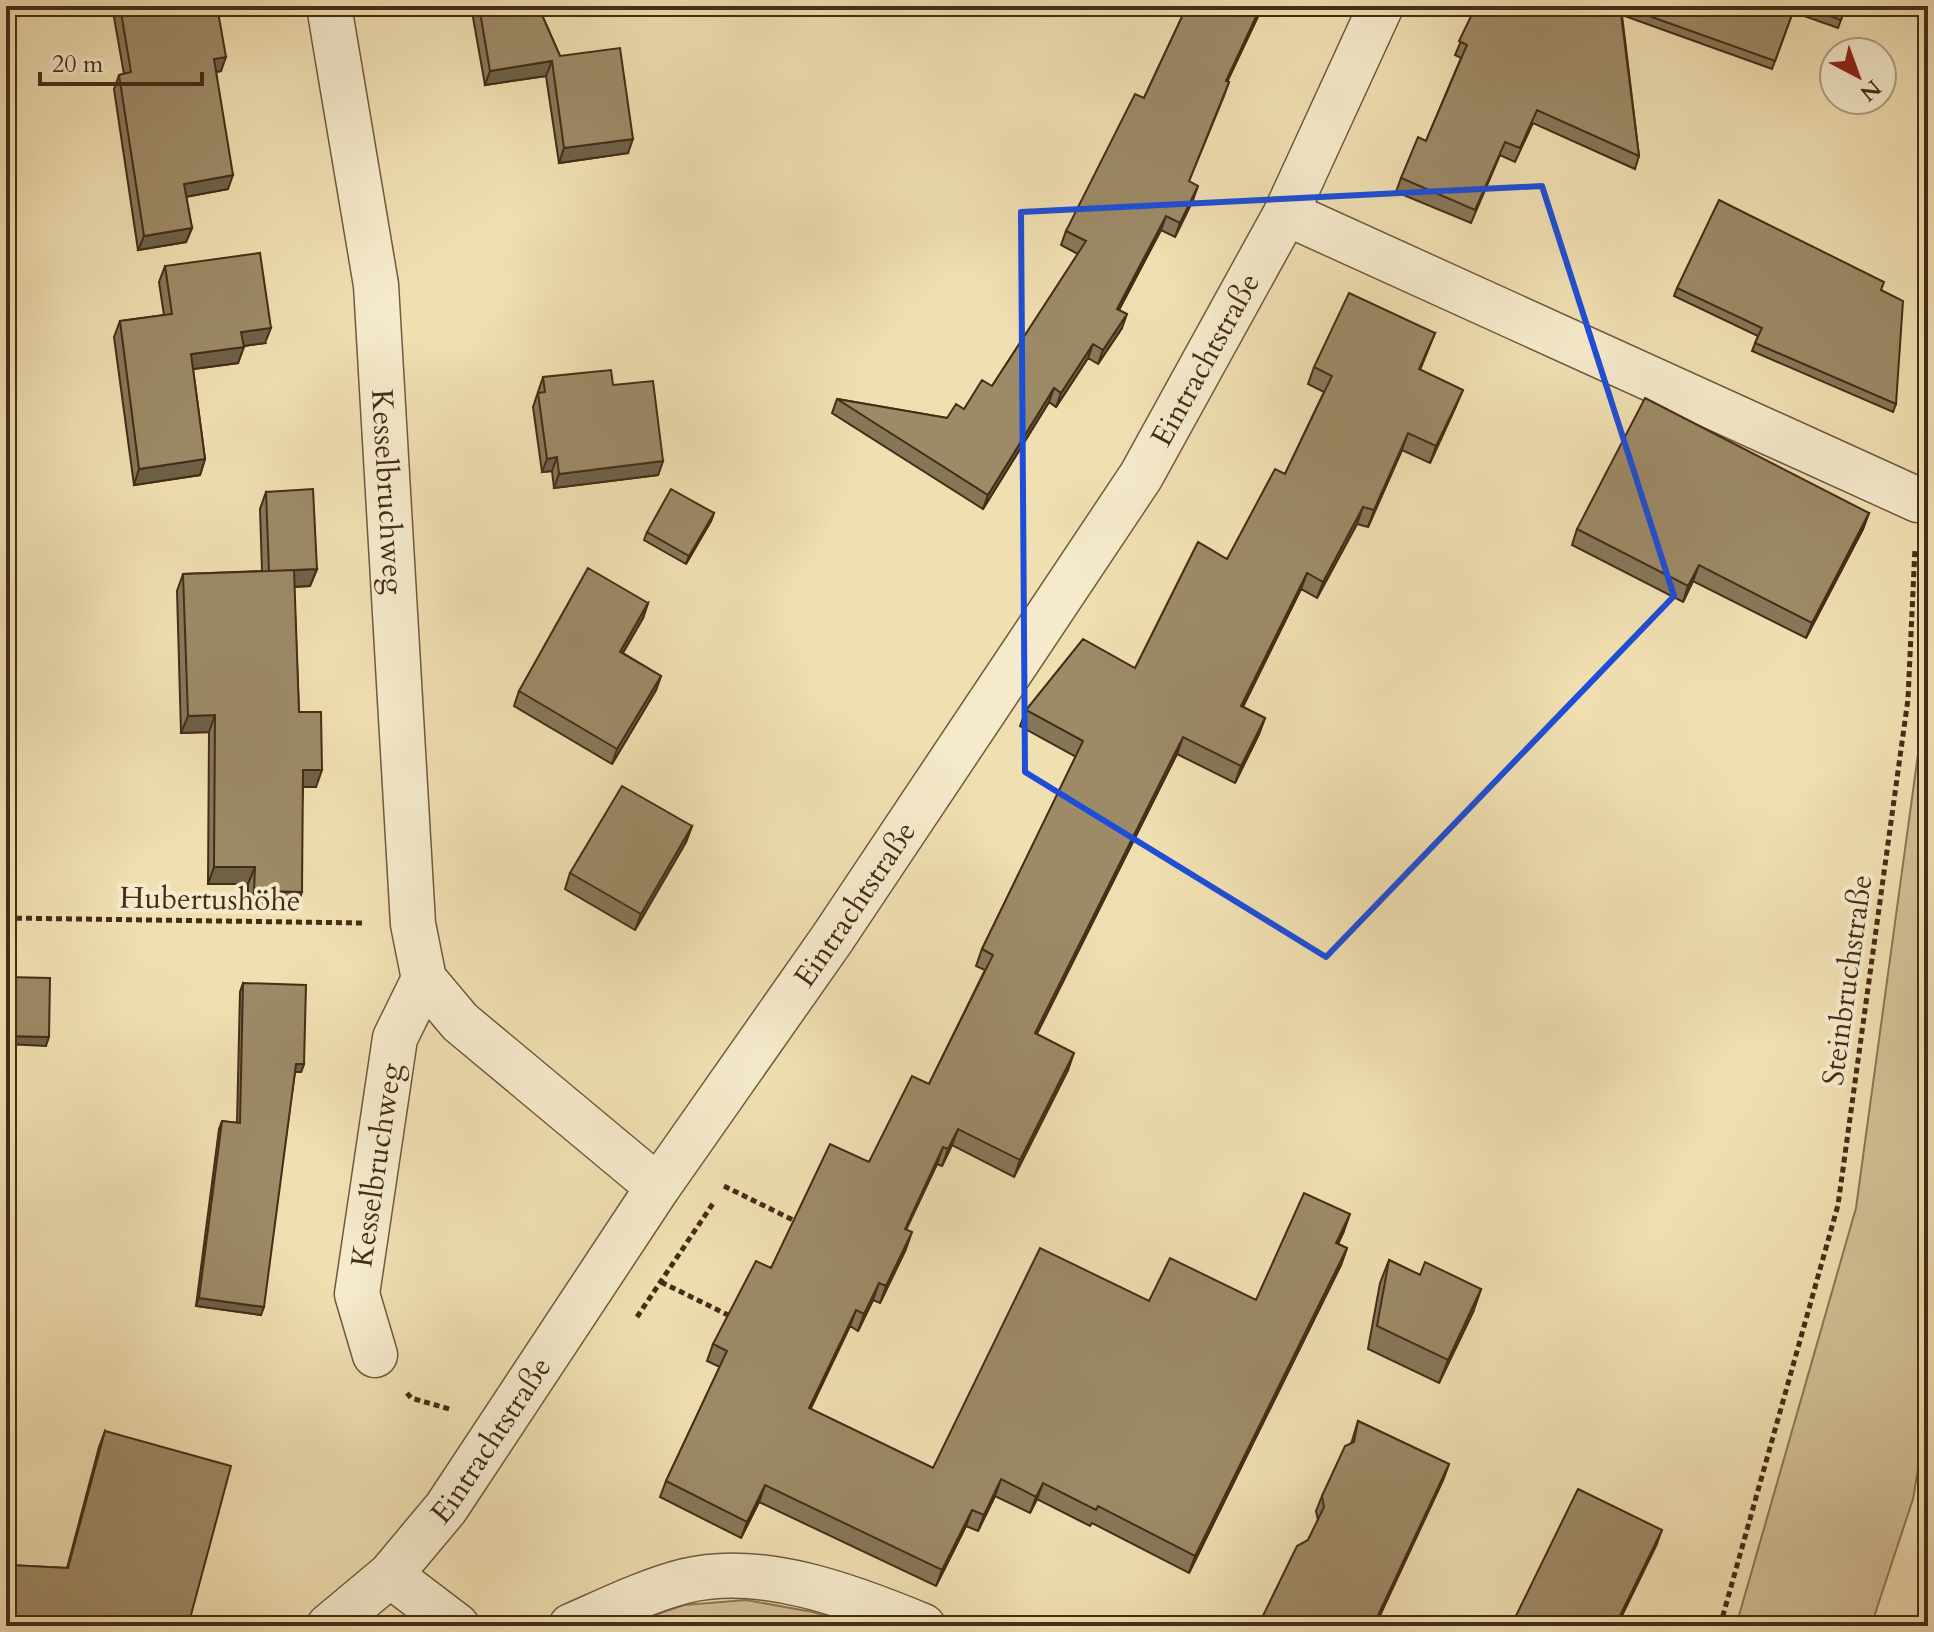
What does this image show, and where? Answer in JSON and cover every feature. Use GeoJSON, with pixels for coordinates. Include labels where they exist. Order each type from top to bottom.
{"type":"FeatureCollection","features":[{"type":"Feature","properties":{"kind":"street","name":"Kesselbruchweg"},"geometry":{"type":"LineString","coordinates":[[329,6],[376,285],[413,924],[424,979],[460,1022],[658,1187]]}},
{"type":"Feature","properties":{"kind":"street","name":"Eintrachtstraße"},"geometry":{"type":"LineString","coordinates":[[329,1626],[390,1575],[446,1508],[658,1187],[832,939],[1141,476],[1286,213],[1381,6]]}},
{"type":"Feature","properties":{"kind":"street"},"geometry":{"type":"LineString","coordinates":[[1286,213],[1918,500]]}},
{"type":"Feature","properties":{"kind":"street","name":"Kesselbruchweg"},"geometry":{"type":"LineString","coordinates":[[375,1355],[357,1294],[395,1038],[424,979]]}},
{"type":"Feature","properties":{"kind":"street"},"geometry":{"type":"LineString","coordinates":[[390,1575],[457,1626]]}},
{"type":"Feature","properties":{"kind":"street"},"geometry":{"type":"LineString","coordinates":[[571,1626],[688,1581],[770,1576],[869,1603],[923,1626]]}},
{"type":"Feature","properties":{"kind":"path","name":"Steinbruchstraße"},"geometry":{"type":"LineString","coordinates":[[1720,1626],[1838,1205],[1908,699],[1928,325]]}},
{"type":"Feature","properties":{"kind":"path","name":"Hubertushöhe"},"geometry":{"type":"LineString","coordinates":[[6,918],[413,924]]}},
{"type":"Feature","properties":{"kind":"path"},"geometry":{"type":"LineString","coordinates":[[724,1186],[801,1224]]}},
{"type":"Feature","properties":{"kind":"path"},"geometry":{"type":"LineString","coordinates":[[661,1282],[737,1319]]}},
{"type":"Feature","properties":{"kind":"path"},"geometry":{"type":"LineString","coordinates":[[375,1355],[411,1398],[503,1424]]}},
{"type":"Feature","properties":{"kind":"highlighted area"},"geometry":{"type":"Polygon","coordinates":[[[1542,186],[1674,596],[1326,957],[1025,772],[1021,212],[1542,186]]]}},
{"type":"Feature","properties":{"kind":"shaded area"},"geometry":{"type":"Polygon","coordinates":[[[1928,655],[1928,1410],[1913,1499],[1871,1626],[1736,1626],[1856,1208],[1925,703],[1928,655]]]}},
{"type":"Feature","properties":{"kind":"shaded area"},"geometry":{"type":"Polygon","coordinates":[[[746,1600],[813,1612],[860,1626],[622,1626],[684,1605],[746,1600]]]}},
{"type":"Feature","properties":{"kind":"building"},"geometry":{"type":"Polygon","coordinates":[[[120,6],[217,6],[226,57],[214,59],[233,175],[184,184],[192,228],[144,236],[119,75],[131,72],[120,6]]]}},
{"type":"Feature","properties":{"kind":"building"},"geometry":{"type":"Polygon","coordinates":[[[479,6],[538,6],[560,56],[620,48],[633,139],[564,148],[552,61],[490,71],[479,6]]]}},
{"type":"Feature","properties":{"kind":"building"},"geometry":{"type":"Polygon","coordinates":[[[1187,6],[1261,6],[1226,81],[1229,82],[1189,181],[1198,186],[1180,223],[1166,216],[1117,309],[1127,314],[1103,350],[1093,344],[1061,393],[1054,388],[988,495],[837,399],[947,418],[956,404],[964,409],[982,380],[992,386],[1086,241],[1066,231],[1135,94],[1144,98],[1187,6]]]}},
{"type":"Feature","properties":{"kind":"building"},"geometry":{"type":"Polygon","coordinates":[[[1476,6],[1620,6],[1639,156],[1537,110],[1520,148],[1505,142],[1475,210],[1401,178],[1418,137],[1426,141],[1467,45],[1459,41],[1476,6]]]}},
{"type":"Feature","properties":{"kind":"building"},"geometry":{"type":"Polygon","coordinates":[[[1621,6],[1795,6],[1775,61],[1621,6]]]}},
{"type":"Feature","properties":{"kind":"building"},"geometry":{"type":"Polygon","coordinates":[[[1802,6],[1846,6],[1841,20],[1802,6]]]}},
{"type":"Feature","properties":{"kind":"building"},"geometry":{"type":"Polygon","coordinates":[[[1719,200],[1884,282],[1881,290],[1903,301],[1896,404],[1755,343],[1762,328],[1677,288],[1719,200]]]}},
{"type":"Feature","properties":{"kind":"building"},"geometry":{"type":"Polygon","coordinates":[[[260,253],[271,328],[241,332],[244,347],[191,354],[205,459],[139,469],[120,321],[172,314],[165,266],[260,253]]]}},
{"type":"Feature","properties":{"kind":"building"},"geometry":{"type":"Polygon","coordinates":[[[1349,293],[1435,333],[1419,369],[1463,390],[1436,446],[1408,433],[1374,510],[1363,507],[1323,582],[1307,573],[1241,706],[1265,718],[1241,766],[1183,737],[1035,1033],[1074,1053],[1020,1160],[958,1129],[948,1149],[943,1147],[905,1229],[912,1232],[886,1286],[879,1283],[864,1314],[856,1310],[809,1408],[933,1468],[1040,1248],[1149,1301],[1170,1258],[1256,1300],[1304,1193],[1350,1214],[1336,1243],[1347,1248],[1195,1556],[1098,1506],[1096,1510],[1043,1483],[1036,1497],[1001,1479],[984,1515],[972,1510],[942,1570],[765,1485],[747,1522],[666,1481],[727,1351],[713,1344],[756,1261],[771,1268],[830,1144],[869,1162],[912,1076],[929,1084],[993,955],[982,949],[1083,741],[1026,710],[1083,639],[1135,668],[1198,542],[1227,559],[1275,469],[1285,474],[1332,376],[1314,367],[1349,293]]]}},
{"type":"Feature","properties":{"kind":"building"},"geometry":{"type":"Polygon","coordinates":[[[611,370],[613,385],[653,381],[663,461],[559,474],[557,457],[547,459],[538,393],[545,392],[543,377],[611,370]]]}},
{"type":"Feature","properties":{"kind":"building"},"geometry":{"type":"Polygon","coordinates":[[[1645,398],[1869,513],[1812,623],[1699,565],[1688,586],[1577,529],[1645,398]]]}},
{"type":"Feature","properties":{"kind":"building"},"geometry":{"type":"Polygon","coordinates":[[[313,489],[317,569],[269,571],[266,492],[313,489]]]}},
{"type":"Feature","properties":{"kind":"building"},"geometry":{"type":"Polygon","coordinates":[[[671,489],[714,513],[689,556],[647,532],[671,489]]]}},
{"type":"Feature","properties":{"kind":"building"},"geometry":{"type":"Polygon","coordinates":[[[588,568],[648,603],[620,652],[661,676],[617,749],[519,691],[588,568]]]}},
{"type":"Feature","properties":{"kind":"building"},"geometry":{"type":"Polygon","coordinates":[[[294,570],[299,712],[321,712],[322,770],[303,770],[302,892],[254,891],[255,867],[214,867],[215,715],[188,716],[183,574],[294,570]]]}},
{"type":"Feature","properties":{"kind":"building"},"geometry":{"type":"Polygon","coordinates":[[[622,786],[692,826],[641,914],[570,873],[622,786]]]}},
{"type":"Feature","properties":{"kind":"building"},"geometry":{"type":"Polygon","coordinates":[[[6,977],[50,978],[49,1037],[6,1036],[6,977]]]}},
{"type":"Feature","properties":{"kind":"building"},"geometry":{"type":"Polygon","coordinates":[[[243,983],[306,985],[304,1064],[296,1064],[264,1307],[199,1298],[222,1121],[240,1123],[243,983]]]}},
{"type":"Feature","properties":{"kind":"building"},"geometry":{"type":"Polygon","coordinates":[[[1389,1260],[1420,1275],[1425,1262],[1481,1289],[1448,1360],[1377,1326],[1389,1260]]]}},
{"type":"Feature","properties":{"kind":"building"},"geometry":{"type":"Polygon","coordinates":[[[1358,1421],[1449,1464],[1373,1626],[1258,1626],[1297,1546],[1308,1540],[1324,1507],[1322,1496],[1345,1446],[1354,1442],[1358,1421]]]}},
{"type":"Feature","properties":{"kind":"building"},"geometry":{"type":"Polygon","coordinates":[[[105,1431],[231,1466],[188,1626],[71,1626],[53,1621],[7,1619],[10,1565],[68,1568],[105,1431]]]}},
{"type":"Feature","properties":{"kind":"building"},"geometry":{"type":"Polygon","coordinates":[[[1578,1489],[1662,1530],[1615,1626],[1511,1626],[1578,1489]]]}}]}
